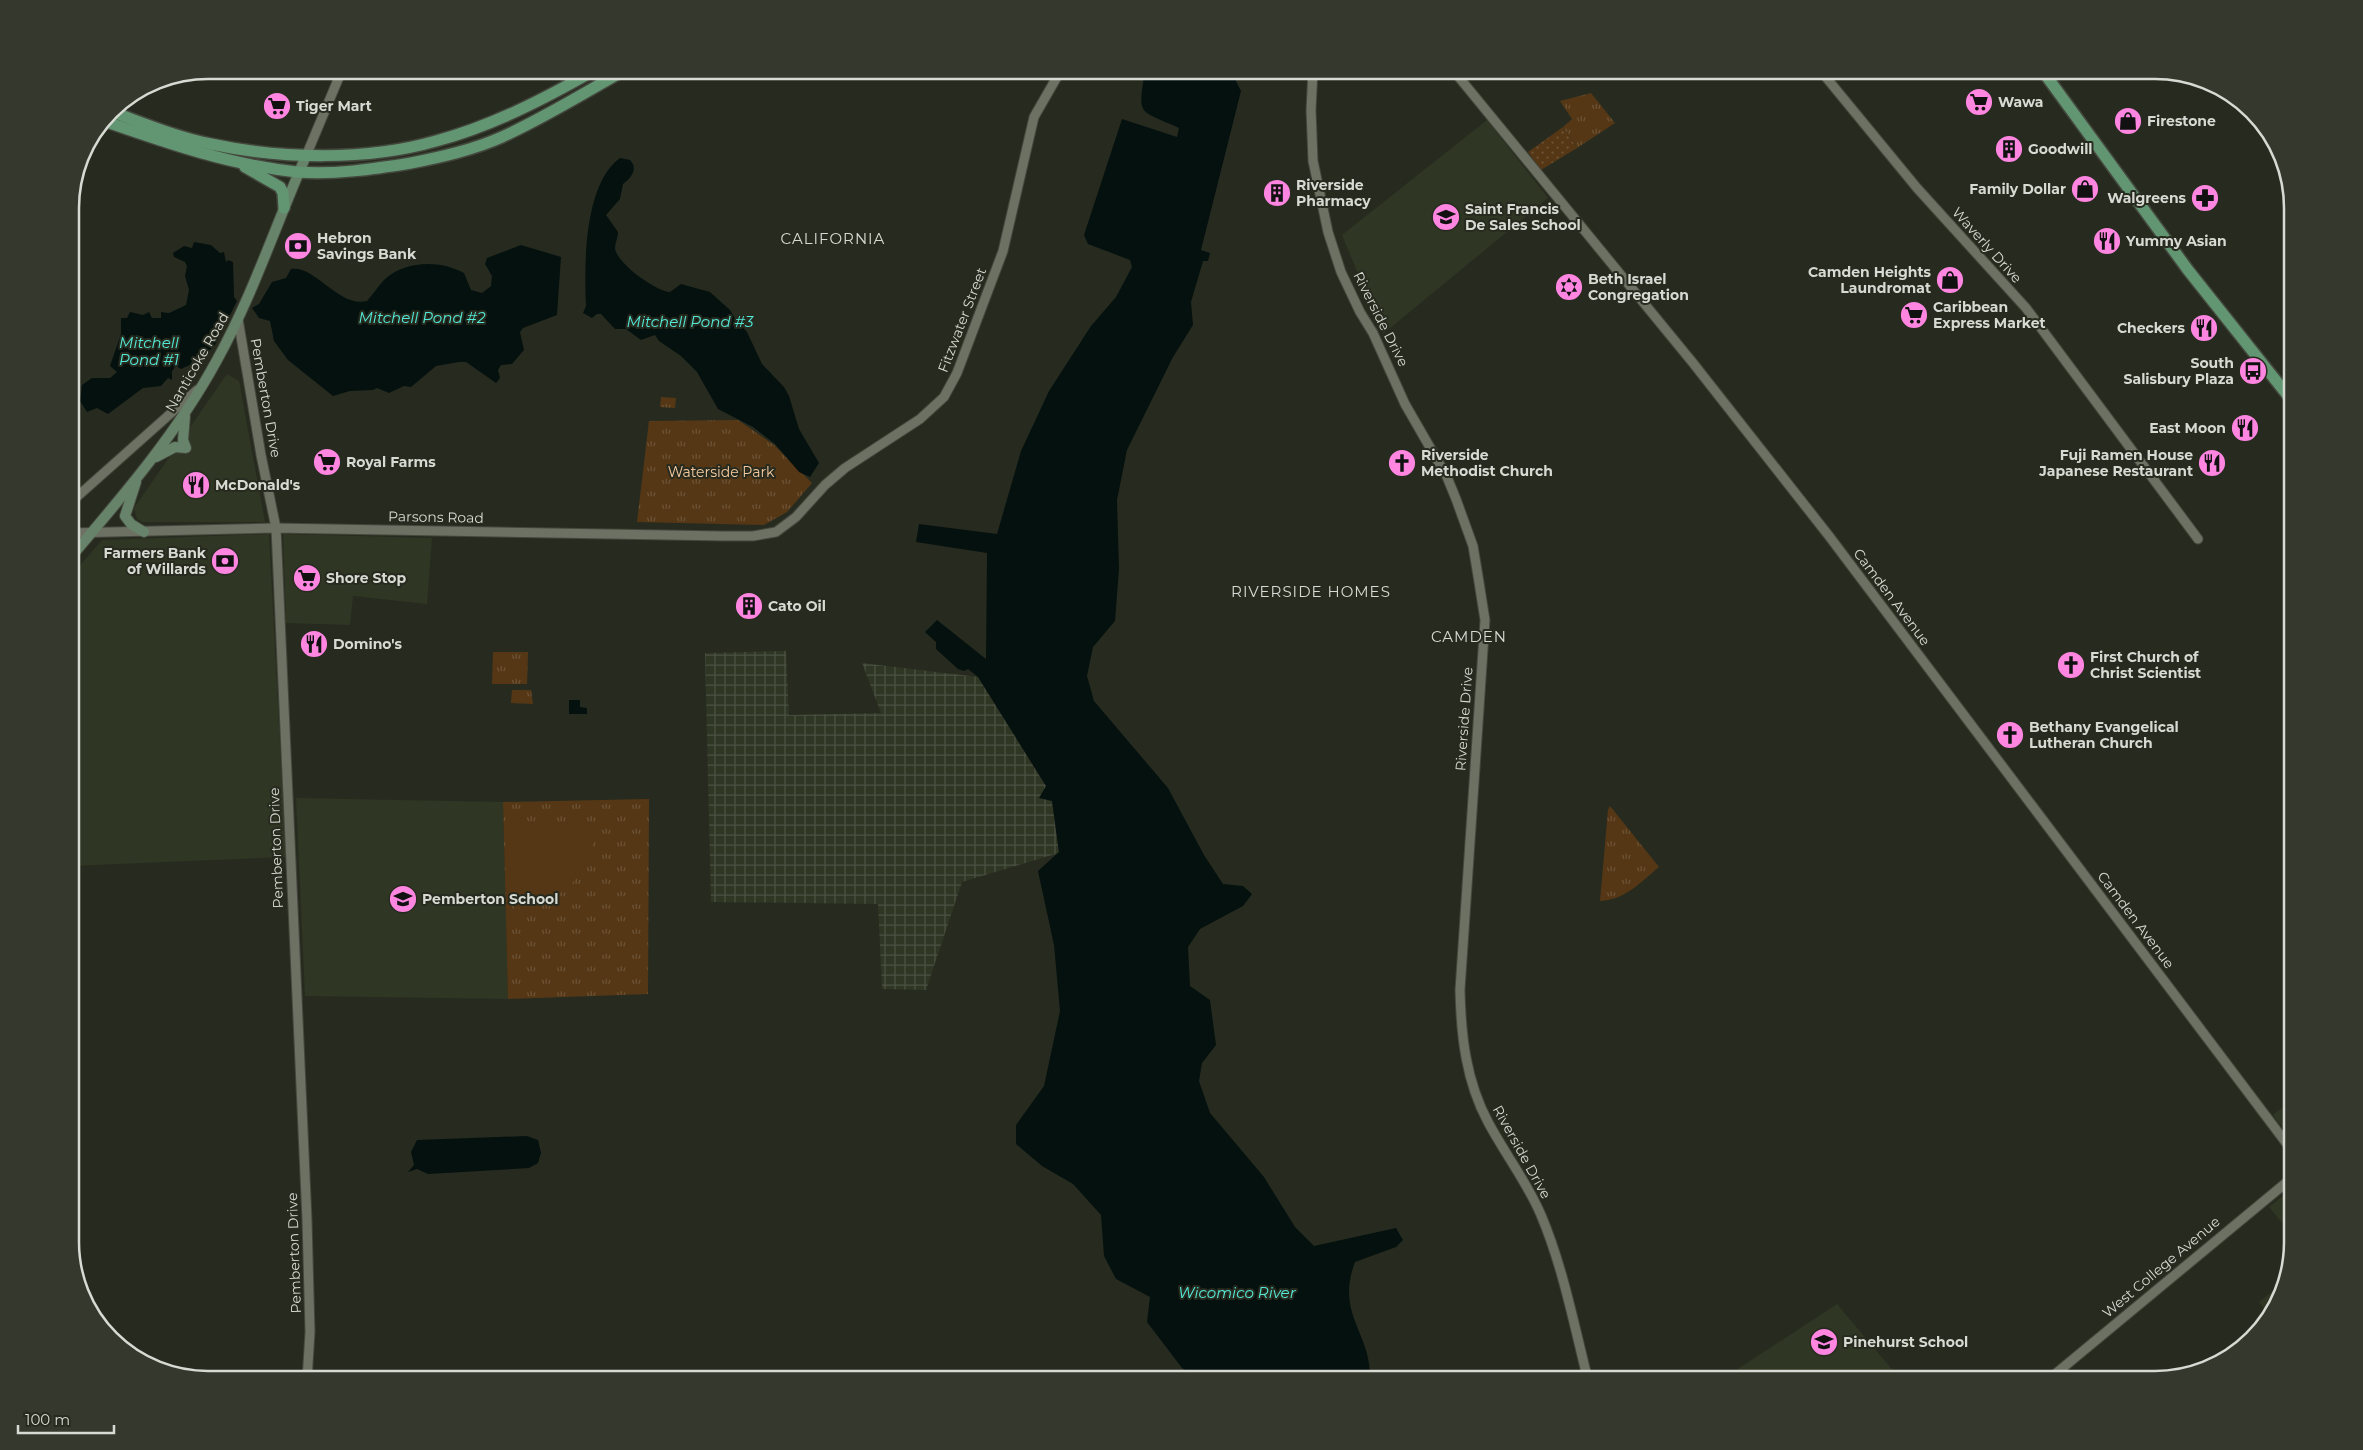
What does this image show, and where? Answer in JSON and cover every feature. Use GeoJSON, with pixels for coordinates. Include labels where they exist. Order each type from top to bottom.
{"type":"FeatureCollection","features":[{"type":"Feature","properties":{"kind":"main road"},"geometry":{"type":"LineString","coordinates":[[120,114],[210,144],[248,151],[306,156],[371,153],[435,142],[498,120],[554,94],[580,79]]}},
{"type":"Feature","properties":{"kind":"main road"},"geometry":{"type":"LineString","coordinates":[[111,123],[178,147],[232,161],[299,172],[374,169],[440,157],[500,138],[609,79]]}},
{"type":"Feature","properties":{"kind":"main road"},"geometry":{"type":"LineString","coordinates":[[2049,79],[2188,270],[2284,391]]}},
{"type":"Feature","properties":{"kind":"main road","name":"Nanticoke Road"},"geometry":{"type":"LineString","coordinates":[[79,547],[149,462],[187,410],[202,385],[238,319],[306,156]]}},
{"type":"Feature","properties":{"kind":"main road"},"geometry":{"type":"LineString","coordinates":[[232,161],[280,187],[283,193],[284,208]]}},
{"type":"Feature","properties":{"kind":"main road"},"geometry":{"type":"LineString","coordinates":[[149,462],[176,447],[186,448],[183,420],[187,410]]}},
{"type":"Feature","properties":{"kind":"main road"},"geometry":{"type":"LineString","coordinates":[[137,476],[125,516],[128,521],[144,532]]}},
{"type":"Feature","properties":{"kind":"street"},"geometry":{"type":"LineString","coordinates":[[306,156],[338,79]]}},
{"type":"Feature","properties":{"kind":"street","name":"Fitzwater Street"},"geometry":{"type":"LineString","coordinates":[[796,517],[835,476],[934,409],[951,386],[1003,251],[1034,117],[1056,79]]}},
{"type":"Feature","properties":{"kind":"street","name":"Riverside Drive"},"geometry":{"type":"LineString","coordinates":[[1312,79],[1311,110],[1314,161],[1328,232],[1341,272],[1377,342],[1405,404],[1447,477],[1473,546],[1485,620],[1460,990],[1461,1035],[1470,1078],[1488,1121],[1523,1178],[1541,1216],[1562,1279],[1586,1371]]}},
{"type":"Feature","properties":{"kind":"street","name":"Camden Avenue"},"geometry":{"type":"LineString","coordinates":[[1461,79],[1694,363],[1828,536],[2284,1140]]}},
{"type":"Feature","properties":{"kind":"street","name":"Waverly Drive"},"geometry":{"type":"LineString","coordinates":[[1827,79],[1918,188],[2026,308],[2198,540]]}},
{"type":"Feature","properties":{"kind":"street","name":"Pemberton Drive"},"geometry":{"type":"LineString","coordinates":[[238,319],[261,455],[276,528],[306,1212],[310,1332],[308,1371]]}},
{"type":"Feature","properties":{"kind":"street"},"geometry":{"type":"LineString","coordinates":[[79,495],[202,385]]}},
{"type":"Feature","properties":{"kind":"street","name":"Parsons Road"},"geometry":{"type":"LineString","coordinates":[[79,533],[276,528],[753,536],[776,532],[796,517]]}},
{"type":"Feature","properties":{"kind":"street","name":"West College Avenue"},"geometry":{"type":"LineString","coordinates":[[2059,1371],[2284,1184]]}},
{"type":"Feature","properties":{"kind":"shaded area","name":"Saint Francis De Sales School"},"geometry":{"type":"Polygon","coordinates":[[[1487,120],[1548,198],[1383,334],[1342,235],[1487,120]]]}},
{"type":"Feature","properties":{"kind":"shaded area"},"geometry":{"type":"Polygon","coordinates":[[[227,374],[239,381],[265,522],[143,522],[137,519],[134,508],[227,374]]]}},
{"type":"Feature","properties":{"kind":"shaded area"},"geometry":{"type":"Polygon","coordinates":[[[269,534],[286,857],[79,866],[79,567],[102,540],[269,534]]]}},
{"type":"Feature","properties":{"kind":"shaded area"},"geometry":{"type":"Polygon","coordinates":[[[283,534],[432,538],[427,604],[353,596],[350,625],[286,623],[283,534]]]}},
{"type":"Feature","properties":{"kind":"shaded area"},"geometry":{"type":"Polygon","coordinates":[[[786,651],[789,715],[881,713],[862,663],[978,677],[1046,786],[1052,801],[1059,853],[962,882],[926,990],[882,989],[878,904],[711,902],[705,653],[786,651]]]}},
{"type":"Feature","properties":{"kind":"shaded area","name":"Pemberton School"},"geometry":{"type":"Polygon","coordinates":[[[296,798],[503,802],[508,999],[305,996],[296,798]]]}},
{"type":"Feature","properties":{"kind":"shaded area"},"geometry":{"type":"Polygon","coordinates":[[[2284,1106],[2284,1129],[2273,1115],[2284,1106]]]}},
{"type":"Feature","properties":{"kind":"shaded area"},"geometry":{"type":"Polygon","coordinates":[[[2284,1195],[2284,1222],[2282,1223],[2269,1207],[2284,1195]]]}},
{"type":"Feature","properties":{"kind":"shaded area"},"geometry":{"type":"Polygon","coordinates":[[[2274,1290],[2265,1310],[2259,1302],[2274,1290]]]}},
{"type":"Feature","properties":{"kind":"shaded area","name":"Pinehurst School"},"geometry":{"type":"Polygon","coordinates":[[[1837,1304],[1893,1371],[1735,1371],[1837,1304]]]}},
{"type":"Feature","properties":{"kind":"green space"},"geometry":{"type":"Polygon","coordinates":[[[1591,93],[1615,123],[1577,148],[1563,127],[1572,119],[1560,101],[1591,93]]]}},
{"type":"Feature","properties":{"kind":"green space"},"geometry":{"type":"Polygon","coordinates":[[[1563,127],[1577,148],[1541,170],[1528,152],[1563,127]]]}},
{"type":"Feature","properties":{"kind":"green space"},"geometry":{"type":"Polygon","coordinates":[[[661,397],[676,398],[675,408],[660,407],[661,397]]]}},
{"type":"Feature","properties":{"kind":"green space","name":"Waterside Park"},"geometry":{"type":"Polygon","coordinates":[[[738,420],[774,445],[812,483],[787,512],[764,525],[637,522],[649,421],[738,420]]]}},
{"type":"Feature","properties":{"kind":"green space"},"geometry":{"type":"Polygon","coordinates":[[[493,652],[528,652],[527,684],[492,684],[493,652]]]}},
{"type":"Feature","properties":{"kind":"green space"},"geometry":{"type":"Polygon","coordinates":[[[512,690],[531,690],[533,704],[511,703],[512,690]]]}},
{"type":"Feature","properties":{"kind":"green space"},"geometry":{"type":"Polygon","coordinates":[[[649,799],[648,994],[508,999],[503,802],[649,799]]]}},
{"type":"Feature","properties":{"kind":"green space"},"geometry":{"type":"Polygon","coordinates":[[[1610,806],[1659,867],[1625,894],[1600,901],[1608,810],[1610,806]]]}},
{"type":"Feature","properties":{"kind":"green space"},"geometry":{"type":"Polygon","coordinates":[[[511,822],[594,824],[593,842],[588,857],[572,883],[546,901],[514,909],[508,861],[507,826],[511,822]]]}},
{"type":"Feature","properties":{"kind":"water","name":"Wicomico River"},"geometry":{"type":"Polygon","coordinates":[[[1144,79],[1236,79],[1241,91],[1201,250],[1210,253],[1208,261],[1203,261],[1191,302],[1193,325],[1173,357],[1127,450],[1117,500],[1119,569],[1115,621],[1093,647],[1087,676],[1094,701],[1168,788],[1204,855],[1223,884],[1243,886],[1252,894],[1243,906],[1200,929],[1188,947],[1190,986],[1210,1000],[1216,1045],[1202,1063],[1199,1081],[1210,1113],[1264,1177],[1295,1227],[1314,1246],[1396,1228],[1403,1240],[1396,1247],[1355,1262],[1350,1280],[1349,1296],[1351,1310],[1366,1349],[1369,1371],[1186,1371],[1182,1368],[1147,1322],[1150,1297],[1116,1279],[1104,1256],[1101,1215],[1073,1184],[1042,1166],[1016,1144],[1016,1125],[1044,1086],[1060,1011],[1054,945],[1038,871],[1059,852],[1052,801],[1039,798],[1046,786],[978,677],[968,669],[964,671],[958,669],[936,649],[936,642],[925,632],[937,620],[986,659],[987,553],[916,542],[919,524],[997,534],[1021,451],[1049,391],[1091,326],[1116,297],[1132,267],[1130,260],[1088,244],[1084,235],[1122,119],[1177,137],[1179,128],[1148,114],[1144,110],[1141,96],[1144,79]]]}},
{"type":"Feature","properties":{"kind":"water","name":"Mitchell Pond #3"},"geometry":{"type":"Polygon","coordinates":[[[620,158],[630,160],[633,163],[634,170],[631,177],[623,184],[620,199],[606,215],[618,232],[615,248],[617,254],[629,269],[664,291],[670,292],[681,284],[710,292],[730,310],[747,332],[762,364],[784,387],[789,396],[799,429],[819,463],[810,477],[799,472],[775,444],[753,427],[718,409],[697,372],[681,356],[659,341],[655,335],[641,340],[626,329],[615,329],[601,314],[597,314],[592,318],[583,313],[586,306],[586,248],[593,205],[599,186],[608,170],[620,158]]]}},
{"type":"Feature","properties":{"kind":"water","name":"Mitchell Pond #1"},"geometry":{"type":"Polygon","coordinates":[[[194,242],[211,245],[220,253],[224,252],[226,262],[228,260],[233,262],[234,297],[237,301],[215,345],[207,353],[194,357],[190,365],[181,369],[176,366],[172,371],[172,380],[168,378],[161,386],[143,388],[108,414],[97,408],[87,412],[80,401],[82,385],[92,378],[110,378],[117,372],[110,366],[121,334],[121,318],[127,318],[130,312],[143,315],[149,312],[152,318],[161,318],[161,312],[169,313],[186,305],[189,290],[185,276],[187,266],[185,262],[174,257],[173,253],[184,246],[192,248],[194,242]]]}},
{"type":"Feature","properties":{"kind":"water","name":"Mitchell Pond #2"},"geometry":{"type":"Polygon","coordinates":[[[521,245],[561,257],[557,315],[523,328],[520,332],[524,350],[512,364],[501,365],[498,370],[500,378],[496,383],[466,362],[459,362],[436,366],[411,387],[404,386],[389,393],[377,388],[373,390],[350,391],[333,396],[288,360],[274,341],[270,321],[259,318],[252,308],[259,304],[272,282],[286,278],[291,269],[309,273],[337,293],[356,301],[367,301],[383,281],[393,273],[413,265],[424,264],[445,266],[464,273],[471,290],[482,293],[491,286],[492,276],[485,264],[487,258],[521,245]]]}},
{"type":"Feature","properties":{"kind":"water"},"geometry":{"type":"Polygon","coordinates":[[[569,700],[580,700],[580,707],[587,708],[587,714],[569,714],[569,700]]]}},
{"type":"Feature","properties":{"kind":"water"},"geometry":{"type":"Polygon","coordinates":[[[527,1136],[538,1140],[541,1153],[538,1163],[529,1168],[428,1174],[417,1169],[408,1172],[414,1165],[411,1152],[417,1140],[527,1136]]]}},
{"type":"Feature","properties":{"kind":"place","name":"Wawa"},"geometry":{"type":"Point","coordinates":[1979,102]}},
{"type":"Feature","properties":{"kind":"place","name":"Tiger Mart"},"geometry":{"type":"Point","coordinates":[277,106]}},
{"type":"Feature","properties":{"kind":"place","name":"Firestone"},"geometry":{"type":"Point","coordinates":[2128,121]}},
{"type":"Feature","properties":{"kind":"place","name":"Goodwill"},"geometry":{"type":"Point","coordinates":[2009,149]}},
{"type":"Feature","properties":{"kind":"place","name":"Family Dollar"},"geometry":{"type":"Point","coordinates":[2085,189]}},
{"type":"Feature","properties":{"kind":"place","name":"Riverside Pharmacy"},"geometry":{"type":"Point","coordinates":[1277,193]}},
{"type":"Feature","properties":{"kind":"place","name":"Walgreens"},"geometry":{"type":"Point","coordinates":[2205,198]}},
{"type":"Feature","properties":{"kind":"place","name":"Saint Francis De Sales School"},"geometry":{"type":"Point","coordinates":[1446,217]}},
{"type":"Feature","properties":{"kind":"place","name":"Yummy Asian"},"geometry":{"type":"Point","coordinates":[2107,241]}},
{"type":"Feature","properties":{"kind":"place","name":"Hebron Savings Bank"},"geometry":{"type":"Point","coordinates":[298,246]}},
{"type":"Feature","properties":{"kind":"place","name":"Camden Heights Laundromat"},"geometry":{"type":"Point","coordinates":[1950,280]}},
{"type":"Feature","properties":{"kind":"place","name":"Beth Israel Congregation"},"geometry":{"type":"Point","coordinates":[1569,287]}},
{"type":"Feature","properties":{"kind":"place","name":"Caribbean Express Market"},"geometry":{"type":"Point","coordinates":[1914,315]}},
{"type":"Feature","properties":{"kind":"place","name":"Checkers"},"geometry":{"type":"Point","coordinates":[2204,328]}},
{"type":"Feature","properties":{"kind":"place","name":"South Salisbury Plaza"},"geometry":{"type":"Point","coordinates":[2253,371]}},
{"type":"Feature","properties":{"kind":"place","name":"East Moon"},"geometry":{"type":"Point","coordinates":[2245,428]}},
{"type":"Feature","properties":{"kind":"place","name":"Royal Farms"},"geometry":{"type":"Point","coordinates":[327,462]}},
{"type":"Feature","properties":{"kind":"place","name":"Riverside Methodist Church"},"geometry":{"type":"Point","coordinates":[1402,463]}},
{"type":"Feature","properties":{"kind":"place","name":"Fuji Ramen House Japanese Restaurant"},"geometry":{"type":"Point","coordinates":[2212,463]}},
{"type":"Feature","properties":{"kind":"place","name":"McDonald's"},"geometry":{"type":"Point","coordinates":[196,485]}},
{"type":"Feature","properties":{"kind":"place","name":"Farmers Bank of Willards"},"geometry":{"type":"Point","coordinates":[225,561]}},
{"type":"Feature","properties":{"kind":"place","name":"Shore Stop"},"geometry":{"type":"Point","coordinates":[307,578]}},
{"type":"Feature","properties":{"kind":"place","name":"Cato Oil"},"geometry":{"type":"Point","coordinates":[749,606]}},
{"type":"Feature","properties":{"kind":"place","name":"Domino's"},"geometry":{"type":"Point","coordinates":[314,644]}},
{"type":"Feature","properties":{"kind":"place","name":"First Church of Christ Scientist"},"geometry":{"type":"Point","coordinates":[2071,665]}},
{"type":"Feature","properties":{"kind":"place","name":"Bethany Evangelical Lutheran Church"},"geometry":{"type":"Point","coordinates":[2010,735]}},
{"type":"Feature","properties":{"kind":"place","name":"Pemberton School"},"geometry":{"type":"Point","coordinates":[403,899]}},
{"type":"Feature","properties":{"kind":"place","name":"Pinehurst School"},"geometry":{"type":"Point","coordinates":[1824,1342]}},
{"type":"Feature","properties":{"kind":"district","name":"CALIFORNIA"},"geometry":{"type":"Point","coordinates":[833,238]}},
{"type":"Feature","properties":{"kind":"district","name":"RIVERSIDE HOMES"},"geometry":{"type":"Point","coordinates":[1311,591]}},
{"type":"Feature","properties":{"kind":"district","name":"CAMDEN"},"geometry":{"type":"Point","coordinates":[1469,636]}}]}
